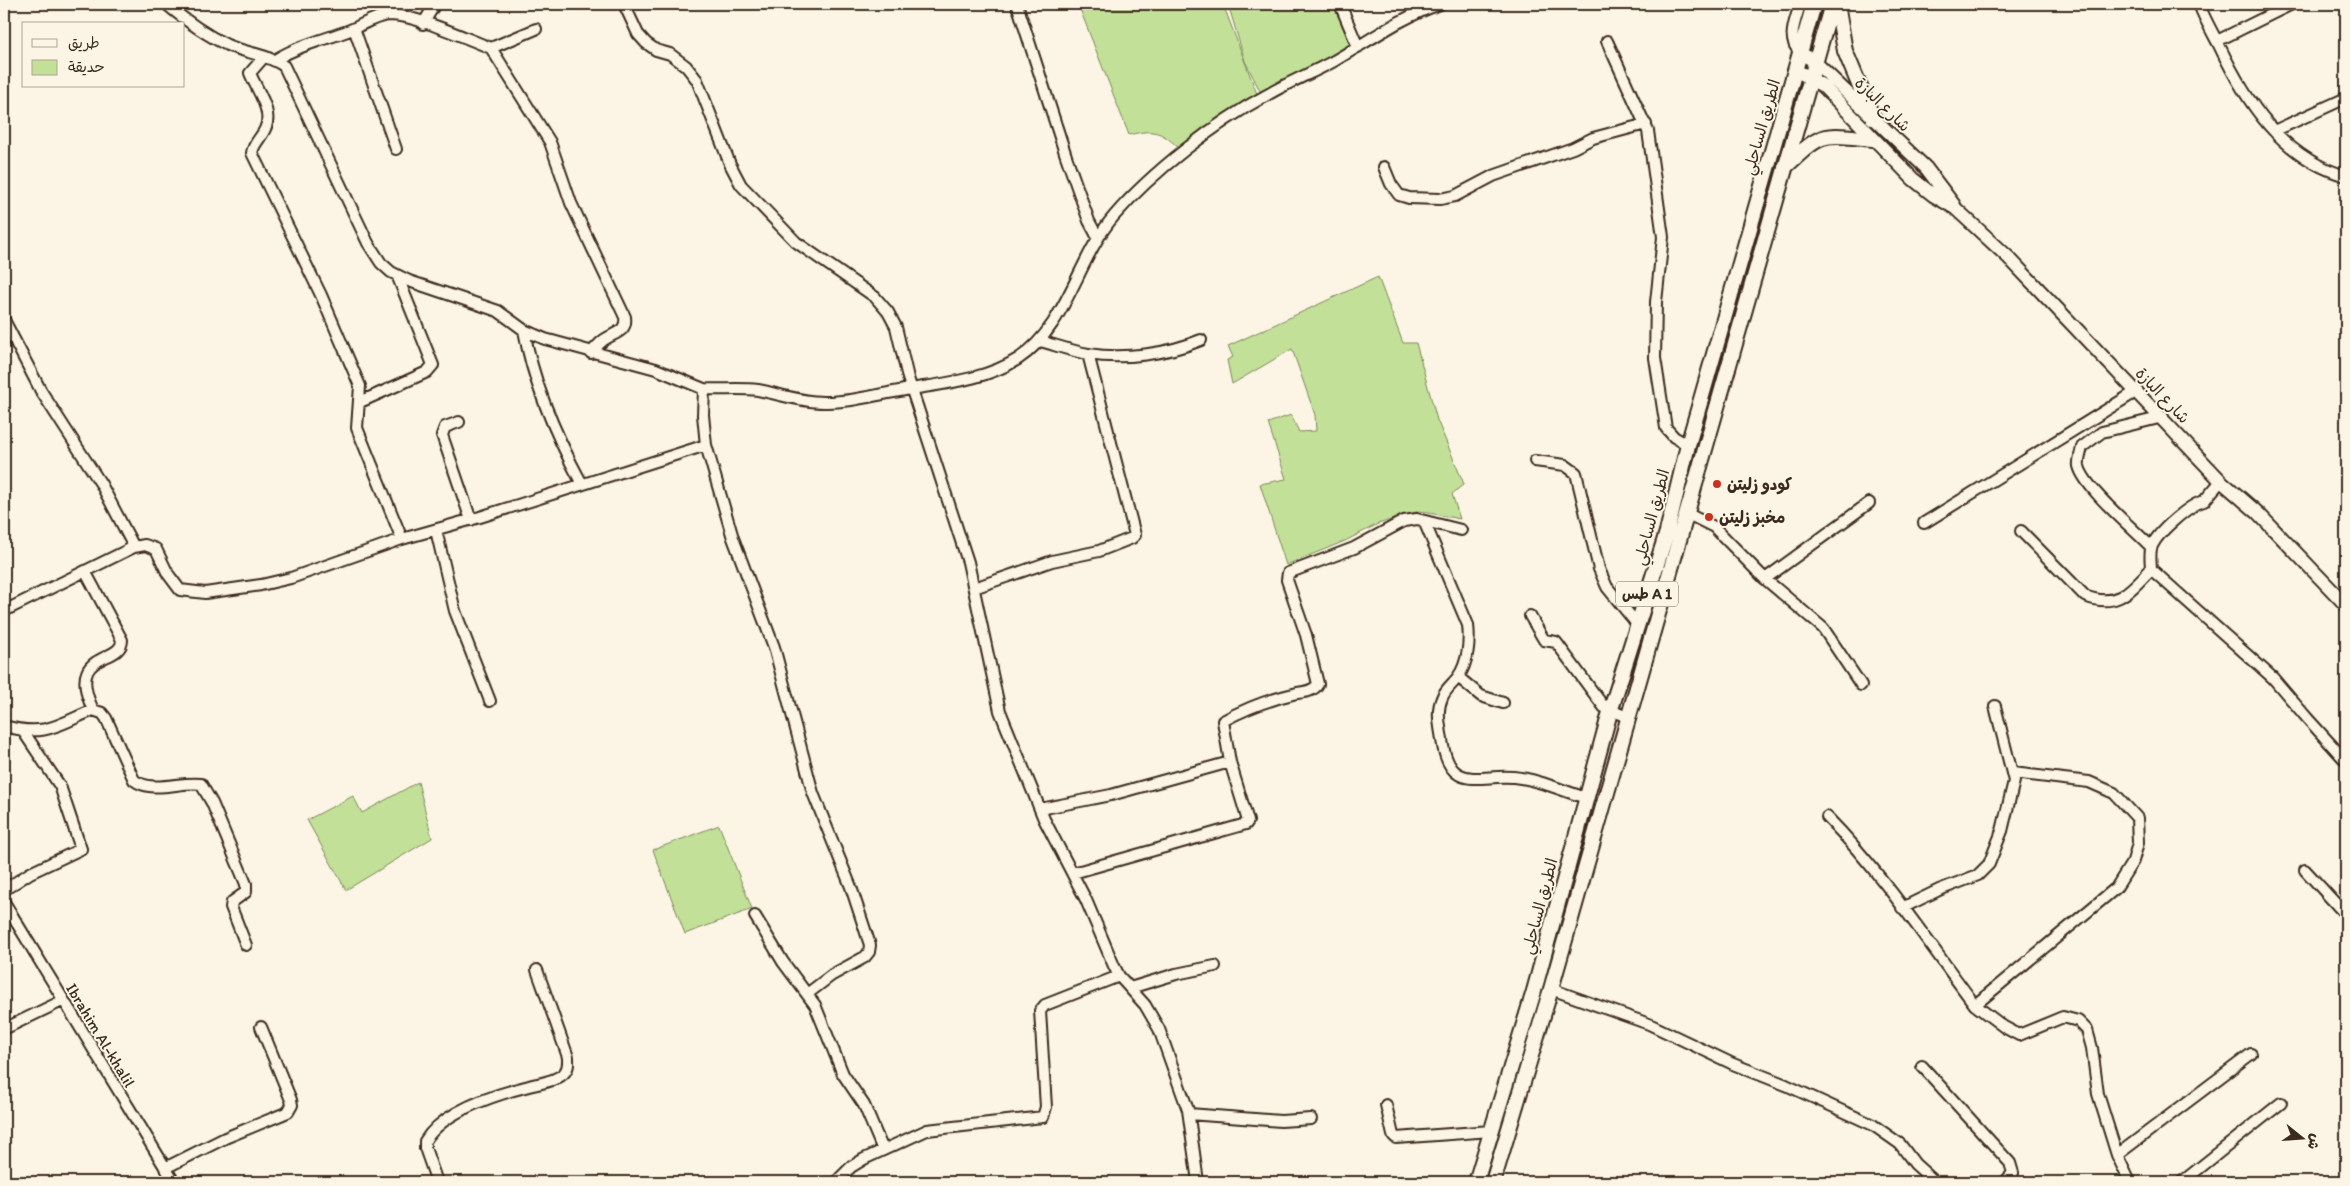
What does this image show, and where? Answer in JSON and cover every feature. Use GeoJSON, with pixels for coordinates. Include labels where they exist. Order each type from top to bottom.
{"type":"FeatureCollection","features":[{"type":"Feature","properties":{"kind":"highway","name":"الطريق الساحلي"},"geometry":{"type":"LineString","coordinates":[[1476,1182],[1534,991],[1610,712],[1666,532],[1688,445],[1814,4]]}},
{"type":"Feature","properties":{"kind":"highway","name":"الطريق الساحلي"},"geometry":{"type":"LineString","coordinates":[[1493,1182],[1551,989],[1627,717],[1832,4]]}},
{"type":"Feature","properties":{"kind":"highway"},"geometry":{"type":"LineString","coordinates":[[1837,4],[1845,51],[1873,118]]}},
{"type":"Feature","properties":{"kind":"highway"},"geometry":{"type":"LineString","coordinates":[[1784,167],[1814,141],[1823,136],[1834,134],[1872,138]]}},
{"type":"Feature","properties":{"kind":"highway"},"geometry":{"type":"LineString","coordinates":[[1645,600],[1660,606]]}},
{"type":"Feature","properties":{"kind":"main road","name":"شارع البازة"},"geometry":{"type":"LineString","coordinates":[[1800,53],[1815,62],[1926,168],[1942,186],[1955,208]]}},
{"type":"Feature","properties":{"kind":"main road","name":"شارع البازة"},"geometry":{"type":"LineString","coordinates":[[1796,70],[1811,78],[1838,100],[1872,138],[1914,180],[1933,195],[1955,208],[2009,258],[2221,481],[2258,512],[2346,605]]}},
{"type":"Feature","properties":{"kind":"street"},"geometry":{"type":"LineString","coordinates":[[166,4],[187,22],[228,45],[275,60],[284,66],[368,243],[381,263],[397,275],[409,281],[498,311],[524,330],[545,339],[591,353],[656,369],[704,389],[755,390],[825,402],[956,382],[980,375],[1016,360],[1040,341],[1056,316],[1098,238],[1135,194],[1223,121],[1267,94],[1358,47],[1399,21],[1440,4]]}},
{"type":"Feature","properties":{"kind":"street"},"geometry":{"type":"LineString","coordinates":[[423,24],[435,4]]}},
{"type":"Feature","properties":{"kind":"street"},"geometry":{"type":"LineString","coordinates":[[624,4],[638,34],[646,43],[656,50],[670,54],[686,66],[697,80],[730,164],[741,185],[796,242],[875,297],[888,312],[896,327],[905,366],[968,562],[1000,711],[1054,840],[1073,873],[1119,976],[1144,1005],[1159,1029],[1189,1114],[1198,1182]]}},
{"type":"Feature","properties":{"kind":"street"},"geometry":{"type":"LineString","coordinates":[[1017,4],[1066,156],[1089,221],[1098,238]]}},
{"type":"Feature","properties":{"kind":"street"},"geometry":{"type":"LineString","coordinates":[[1340,4],[1358,47]]}},
{"type":"Feature","properties":{"kind":"street"},"geometry":{"type":"LineString","coordinates":[[1800,4],[1792,37],[1795,48],[1800,53]]}},
{"type":"Feature","properties":{"kind":"street"},"geometry":{"type":"LineString","coordinates":[[2199,4],[2242,89],[2257,112],[2274,131],[2311,161],[2331,172],[2346,176]]}},
{"type":"Feature","properties":{"kind":"street"},"geometry":{"type":"LineString","coordinates":[[2217,41],[2292,4]]}},
{"type":"Feature","properties":{"kind":"street"},"geometry":{"type":"LineString","coordinates":[[275,60],[293,48],[354,28],[379,17],[389,16],[401,16],[491,48],[550,142],[571,203],[625,317],[626,322],[621,332],[606,338],[591,353]]}},
{"type":"Feature","properties":{"kind":"street"},"geometry":{"type":"LineString","coordinates":[[354,28],[396,149]]}},
{"type":"Feature","properties":{"kind":"street"},"geometry":{"type":"LineString","coordinates":[[491,48],[536,29]]}},
{"type":"Feature","properties":{"kind":"street"},"geometry":{"type":"LineString","coordinates":[[1607,41],[1646,124],[1664,237],[1656,302],[1655,358],[1666,428],[1674,437],[1688,445]]}},
{"type":"Feature","properties":{"kind":"street"},"geometry":{"type":"LineString","coordinates":[[264,57],[250,73],[269,115],[268,123],[252,153],[342,341],[360,386],[357,428],[360,439],[377,475],[402,539]]}},
{"type":"Feature","properties":{"kind":"street"},"geometry":{"type":"LineString","coordinates":[[2274,131],[2346,98]]}},
{"type":"Feature","properties":{"kind":"street"},"geometry":{"type":"LineString","coordinates":[[1384,167],[1391,184],[1399,195],[1409,198],[1440,199],[1454,196],[1493,176],[1573,148],[1593,138],[1646,124]]}},
{"type":"Feature","properties":{"kind":"street"},"geometry":{"type":"LineString","coordinates":[[360,402],[427,372],[433,365],[397,275]]}},
{"type":"Feature","properties":{"kind":"street"},"geometry":{"type":"LineString","coordinates":[[4,320],[41,391],[101,484],[134,547]]}},
{"type":"Feature","properties":{"kind":"street"},"geometry":{"type":"LineString","coordinates":[[524,330],[528,354],[550,416],[582,484]]}},
{"type":"Feature","properties":{"kind":"street"},"geometry":{"type":"LineString","coordinates":[[1040,341],[1088,354],[1120,356],[1160,352],[1201,340]]}},
{"type":"Feature","properties":{"kind":"street"},"geometry":{"type":"LineString","coordinates":[[974,588],[1052,561],[1099,551],[1127,540],[1135,534],[1088,354]]}},
{"type":"Feature","properties":{"kind":"street"},"geometry":{"type":"LineString","coordinates":[[704,389],[703,415],[706,445],[733,538],[774,647],[813,792],[851,887],[870,945],[870,952],[865,957],[832,975],[807,994]]}},
{"type":"Feature","properties":{"kind":"street"},"geometry":{"type":"LineString","coordinates":[[1924,523],[2137,391]]}},
{"type":"Feature","properties":{"kind":"street"},"geometry":{"type":"LineString","coordinates":[[2151,547],[2091,487],[2082,475],[2078,464],[2082,447],[2102,432],[2163,418]]}},
{"type":"Feature","properties":{"kind":"street"},"geometry":{"type":"LineString","coordinates":[[458,422],[445,427],[442,435],[471,520]]}},
{"type":"Feature","properties":{"kind":"street"},"geometry":{"type":"LineString","coordinates":[[4,611],[134,547],[145,545],[156,549],[168,574],[180,590],[205,593],[233,590],[291,578],[402,539],[471,520],[706,445]]}},
{"type":"Feature","properties":{"kind":"street"},"geometry":{"type":"LineString","coordinates":[[1535,460],[1565,465],[1576,473],[1599,569],[1607,587],[1637,624]]}},
{"type":"Feature","properties":{"kind":"street"},"geometry":{"type":"LineString","coordinates":[[2021,531],[2085,596],[2098,602],[2111,601],[2123,596],[2151,569],[2151,547],[2182,513],[2196,503],[2204,502],[2221,481]]}},
{"type":"Feature","properties":{"kind":"street"},"geometry":{"type":"LineString","coordinates":[[1765,579],[1869,503]]}},
{"type":"Feature","properties":{"kind":"street"},"geometry":{"type":"LineString","coordinates":[[1686,513],[1714,527],[1765,579],[1823,628],[1861,686]]}},
{"type":"Feature","properties":{"kind":"street"},"geometry":{"type":"LineString","coordinates":[[1424,520],[1468,625],[1468,652],[1458,677],[1448,686],[1439,708],[1443,746],[1449,764],[1457,774],[1469,779],[1522,778],[1587,798]]}},
{"type":"Feature","properties":{"kind":"street"},"geometry":{"type":"LineString","coordinates":[[1073,873],[1246,824],[1248,821],[1230,762],[1223,721],[1230,716],[1275,698],[1310,690],[1318,684],[1306,635],[1287,580],[1288,573],[1354,548],[1404,521],[1424,520],[1461,530]]}},
{"type":"Feature","properties":{"kind":"street"},"geometry":{"type":"LineString","coordinates":[[436,530],[455,611],[490,700]]}},
{"type":"Feature","properties":{"kind":"street"},"geometry":{"type":"LineString","coordinates":[[2151,569],[2273,678],[2346,761]]}},
{"type":"Feature","properties":{"kind":"street"},"geometry":{"type":"LineString","coordinates":[[86,571],[122,640],[122,647],[119,651],[95,661],[87,671],[87,696],[93,710]]}},
{"type":"Feature","properties":{"kind":"street"},"geometry":{"type":"LineString","coordinates":[[1530,616],[1544,640],[1556,642],[1600,702],[1610,712],[1627,717]]}},
{"type":"Feature","properties":{"kind":"street"},"geometry":{"type":"LineString","coordinates":[[1458,677],[1482,696],[1504,703]]}},
{"type":"Feature","properties":{"kind":"street"},"geometry":{"type":"LineString","coordinates":[[1902,908],[1978,875],[1989,864],[2011,797],[2014,773],[1995,706]]}},
{"type":"Feature","properties":{"kind":"street"},"geometry":{"type":"LineString","coordinates":[[4,726],[23,731],[46,730],[93,710],[102,713],[106,718],[134,780],[139,784],[162,786],[195,783],[204,787],[246,884],[246,892],[232,902],[231,907],[246,945]]}},
{"type":"Feature","properties":{"kind":"street"},"geometry":{"type":"LineString","coordinates":[[4,890],[30,873],[81,849],[60,786],[23,731]]}},
{"type":"Feature","properties":{"kind":"street"},"geometry":{"type":"LineString","coordinates":[[1040,808],[1131,791],[1230,762]]}},
{"type":"Feature","properties":{"kind":"street"},"geometry":{"type":"LineString","coordinates":[[1975,1004],[2116,888],[2133,861],[2138,843],[2137,818],[2114,793],[2089,782],[2014,773]]}},
{"type":"Feature","properties":{"kind":"street"},"geometry":{"type":"LineString","coordinates":[[1827,817],[1859,850],[1975,1004],[2004,1027],[2019,1035],[2064,1017],[2078,1021],[2087,1030],[2092,1048],[2098,1094],[2117,1156],[2130,1182]]}},
{"type":"Feature","properties":{"kind":"street"},"geometry":{"type":"LineString","coordinates":[[2305,870],[2346,915]]}},
{"type":"Feature","properties":{"kind":"street","name":"Ibrahim Al-khalil"},"geometry":{"type":"LineString","coordinates":[[4,902],[62,1001],[174,1182]]}},
{"type":"Feature","properties":{"kind":"street"},"geometry":{"type":"LineString","coordinates":[[755,916],[783,962],[815,1005],[843,1074],[864,1105],[883,1150]]}},
{"type":"Feature","properties":{"kind":"street"},"geometry":{"type":"LineString","coordinates":[[1130,988],[1176,974],[1215,966]]}},
{"type":"Feature","properties":{"kind":"street"},"geometry":{"type":"LineString","coordinates":[[437,1182],[425,1148],[425,1141],[439,1126],[468,1106],[483,1099],[550,1080],[565,1073],[569,1065],[568,1057],[537,970]]}},
{"type":"Feature","properties":{"kind":"street"},"geometry":{"type":"LineString","coordinates":[[836,1182],[851,1167],[927,1130],[1043,1118],[1046,1107],[1040,1011],[1045,1005],[1119,976]]}},
{"type":"Feature","properties":{"kind":"street"},"geometry":{"type":"LineString","coordinates":[[1551,989],[1649,1024],[1733,1064],[1786,1085],[1874,1125],[1900,1144],[1915,1164],[1935,1182]]}},
{"type":"Feature","properties":{"kind":"street"},"geometry":{"type":"LineString","coordinates":[[4,1029],[62,1001]]}},
{"type":"Feature","properties":{"kind":"street"},"geometry":{"type":"LineString","coordinates":[[165,1168],[225,1138],[288,1112],[291,1100],[261,1027]]}},
{"type":"Feature","properties":{"kind":"street"},"geometry":{"type":"LineString","coordinates":[[2117,1156],[2251,1054]]}},
{"type":"Feature","properties":{"kind":"street"},"geometry":{"type":"LineString","coordinates":[[1922,1066],[2010,1163],[2013,1173],[2005,1182]]}},
{"type":"Feature","properties":{"kind":"street"},"geometry":{"type":"LineString","coordinates":[[2182,1182],[2281,1103]]}},
{"type":"Feature","properties":{"kind":"street"},"geometry":{"type":"LineString","coordinates":[[1386,1105],[1393,1135],[1396,1138],[1491,1132]]}},
{"type":"Feature","properties":{"kind":"street"},"geometry":{"type":"LineString","coordinates":[[1189,1114],[1281,1121],[1311,1119]]}},
{"type":"Feature","properties":{"kind":"green space"},"geometry":{"type":"Polygon","coordinates":[[[1078,4],[1223,4],[1257,94],[1181,150],[1169,139],[1158,133],[1145,132],[1129,135],[1078,4]]]}},
{"type":"Feature","properties":{"kind":"green space"},"geometry":{"type":"Polygon","coordinates":[[[1228,4],[1335,4],[1352,46],[1261,93],[1245,61],[1228,4]]]}},
{"type":"Feature","properties":{"kind":"green space"},"geometry":{"type":"Polygon","coordinates":[[[1378,277],[1403,343],[1416,343],[1437,420],[1464,484],[1452,494],[1460,519],[1419,511],[1378,524],[1345,541],[1286,565],[1260,484],[1286,479],[1268,423],[1291,415],[1299,432],[1316,431],[1315,415],[1292,349],[1232,384],[1227,360],[1233,357],[1228,346],[1378,277]]]}},
{"type":"Feature","properties":{"kind":"green space"},"geometry":{"type":"Polygon","coordinates":[[[418,782],[432,838],[346,890],[307,820],[353,796],[362,813],[418,782]]]}},
{"type":"Feature","properties":{"kind":"green space"},"geometry":{"type":"Polygon","coordinates":[[[719,825],[752,909],[685,934],[653,850],[719,825]]]}},
{"type":"Feature","properties":{"kind":"place","name":"كودو زليتن"},"geometry":{"type":"Point","coordinates":[1717,484]}},
{"type":"Feature","properties":{"kind":"place","name":"مخبز زليتن"},"geometry":{"type":"Point","coordinates":[1709,517]}}]}
